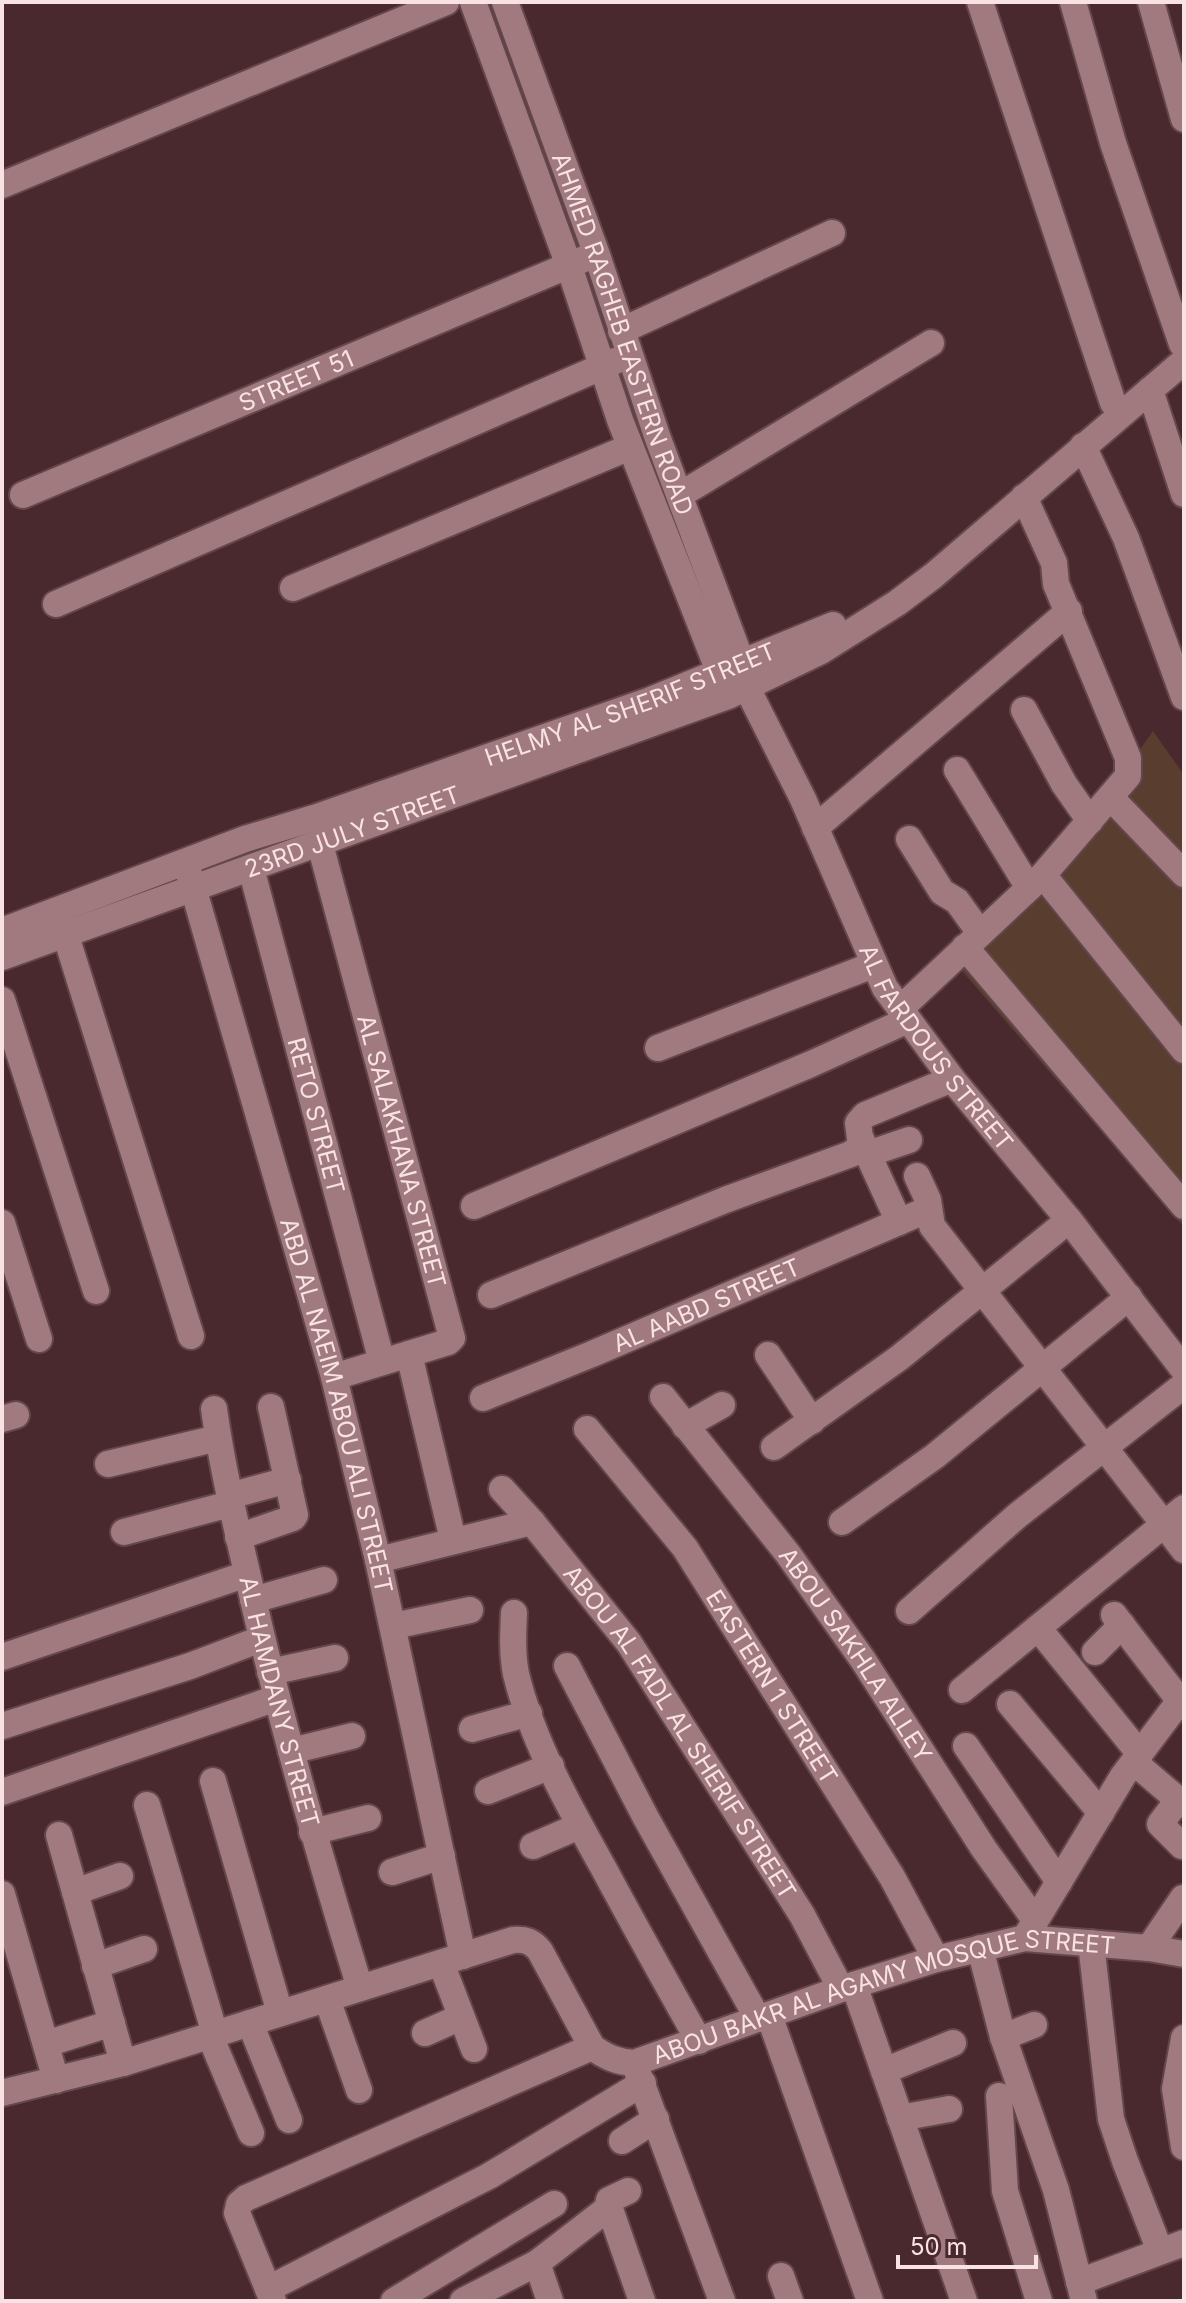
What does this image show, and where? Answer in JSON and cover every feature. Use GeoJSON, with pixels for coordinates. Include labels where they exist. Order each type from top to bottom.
{"type":"FeatureCollection","features":[{"type":"Feature","properties":{"kind":"street"},"geometry":{"type":"LineString","coordinates":[[2,185],[446,2]]}},
{"type":"Feature","properties":{"kind":"street"},"geometry":{"type":"LineString","coordinates":[[473,2],[568,263],[630,447],[746,675]]}},
{"type":"Feature","properties":{"kind":"street","name":"AHMED RAGHEB EASTERN ROAD"},"geometry":{"type":"LineString","coordinates":[[505,2],[746,675]]}},
{"type":"Feature","properties":{"kind":"street"},"geometry":{"type":"LineString","coordinates":[[980,2],[1113,403]]}},
{"type":"Feature","properties":{"kind":"street"},"geometry":{"type":"LineString","coordinates":[[1073,2],[1113,143],[1183,349]]}},
{"type":"Feature","properties":{"kind":"street"},"geometry":{"type":"LineString","coordinates":[[1151,2],[1184,119]]}},
{"type":"Feature","properties":{"kind":"street"},"geometry":{"type":"LineString","coordinates":[[56,604],[601,367],[625,343],[832,233]]}},
{"type":"Feature","properties":{"kind":"street","name":"STREET 51"},"geometry":{"type":"LineString","coordinates":[[23,495],[568,263],[597,255]]}},
{"type":"Feature","properties":{"kind":"street"},"geometry":{"type":"LineString","coordinates":[[680,495],[931,343]]}},
{"type":"Feature","properties":{"kind":"street","name":"HELMY AL SHERIF STREET"},"geometry":{"type":"LineString","coordinates":[[746,675],[891,591],[939,555],[1113,403],[1183,349]]}},
{"type":"Feature","properties":{"kind":"street","name":"HELMY AL SHERIF STREET"},"geometry":{"type":"LineString","coordinates":[[2,931],[185,861],[648,701],[746,675],[860,628],[933,576],[1150,390],[1183,349]]}},
{"type":"Feature","properties":{"kind":"street"},"geometry":{"type":"LineString","coordinates":[[1150,390],[1184,494]]}},
{"type":"Feature","properties":{"kind":"street"},"geometry":{"type":"LineString","coordinates":[[1083,446],[1126,538],[1184,697]]}},
{"type":"Feature","properties":{"kind":"street"},"geometry":{"type":"LineString","coordinates":[[293,588],[630,447]]}},
{"type":"Feature","properties":{"kind":"street"},"geometry":{"type":"LineString","coordinates":[[474,1206],[811,1064],[904,1014],[972,940],[1036,881],[1111,798],[1128,776],[1128,758],[1056,584],[1054,563],[1024,497]]}},
{"type":"Feature","properties":{"kind":"street"},"geometry":{"type":"LineString","coordinates":[[815,828],[1069,611]]}},
{"type":"Feature","properties":{"kind":"street","name":"AL FARDOUS STREET"},"geometry":{"type":"LineString","coordinates":[[746,675],[873,965],[904,1014],[952,1079],[1069,1220],[1184,1370]]}},
{"type":"Feature","properties":{"kind":"street","name":"23RD JULY STREET"},"geometry":{"type":"LineString","coordinates":[[2,957],[320,844],[746,675]]}},
{"type":"Feature","properties":{"kind":"street"},"geometry":{"type":"LineString","coordinates":[[1024,710],[1064,784],[1090,821]]}},
{"type":"Feature","properties":{"kind":"street"},"geometry":{"type":"LineString","coordinates":[[957,770],[1036,881],[1184,1050]]}},
{"type":"Feature","properties":{"kind":"street"},"geometry":{"type":"LineString","coordinates":[[1111,798],[1184,874]]}},
{"type":"Feature","properties":{"kind":"street"},"geometry":{"type":"LineString","coordinates":[[909,839],[942,892],[957,901],[972,940],[1184,1206]]}},
{"type":"Feature","properties":{"kind":"street","name":"AL SALAKHANA STREET"},"geometry":{"type":"LineString","coordinates":[[320,844],[387,1085],[452,1338],[448,1342],[334,1377]]}},
{"type":"Feature","properties":{"kind":"street","name":"ABD AL NAEIM ABOU ALI STREET"},"geometry":{"type":"LineString","coordinates":[[185,861],[334,1377],[393,1626],[442,1856],[461,2017],[474,2049]]}},
{"type":"Feature","properties":{"kind":"street","name":"RETO STREET"},"geometry":{"type":"LineString","coordinates":[[251,868],[382,1362]]}},
{"type":"Feature","properties":{"kind":"street"},"geometry":{"type":"LineString","coordinates":[[66,936],[191,1336]]}},
{"type":"Feature","properties":{"kind":"street"},"geometry":{"type":"LineString","coordinates":[[658,1048],[873,965]]}},
{"type":"Feature","properties":{"kind":"street"},"geometry":{"type":"LineString","coordinates":[[2,1000],[96,1291]]}},
{"type":"Feature","properties":{"kind":"street"},"geometry":{"type":"LineString","coordinates":[[899,1222],[865,1147],[858,1123],[865,1115],[952,1079]]}},
{"type":"Feature","properties":{"kind":"street"},"geometry":{"type":"LineString","coordinates":[[491,1295],[725,1200],[851,1154],[861,1146],[909,1140]]}},
{"type":"Feature","properties":{"kind":"street"},"geometry":{"type":"LineString","coordinates":[[917,1176],[932,1226],[1184,1550]]}},
{"type":"Feature","properties":{"kind":"street","name":"AL AABD STREET"},"geometry":{"type":"LineString","coordinates":[[483,1398],[929,1209]]}},
{"type":"Feature","properties":{"kind":"street"},"geometry":{"type":"LineString","coordinates":[[774,1447],[899,1358],[1069,1220]]}},
{"type":"Feature","properties":{"kind":"street"},"geometry":{"type":"LineString","coordinates":[[2,1223],[39,1339]]}},
{"type":"Feature","properties":{"kind":"street"},"geometry":{"type":"LineString","coordinates":[[842,1522],[935,1456],[1129,1297]]}},
{"type":"Feature","properties":{"kind":"street"},"geometry":{"type":"LineString","coordinates":[[409,1354],[453,1540]]}},
{"type":"Feature","properties":{"kind":"street"},"geometry":{"type":"LineString","coordinates":[[768,1355],[812,1421]]}},
{"type":"Feature","properties":{"kind":"street"},"geometry":{"type":"LineString","coordinates":[[909,1611],[1018,1515],[1184,1385]]}},
{"type":"Feature","properties":{"kind":"street","name":"ABOU SAKHLA ALLEY"},"geometry":{"type":"LineString","coordinates":[[663,1397],[788,1554],[863,1660],[984,1849],[1030,1929]]}},
{"type":"Feature","properties":{"kind":"street"},"geometry":{"type":"LineString","coordinates":[[685,1426],[722,1405]]}},
{"type":"Feature","properties":{"kind":"street"},"geometry":{"type":"LineString","coordinates":[[238,1537],[295,1515],[271,1407]]}},
{"type":"Feature","properties":{"kind":"street","name":"AL HAMDANY STREET"},"geometry":{"type":"LineString","coordinates":[[214,1409],[229,1500],[261,1639],[312,1832],[360,1988]]}},
{"type":"Feature","properties":{"kind":"street","name":"EASTERN 1 STREET"},"geometry":{"type":"LineString","coordinates":[[587,1429],[685,1548],[892,1877],[936,1959]]}},
{"type":"Feature","properties":{"kind":"street"},"geometry":{"type":"LineString","coordinates":[[108,1464],[218,1438]]}},
{"type":"Feature","properties":{"kind":"street"},"geometry":{"type":"LineString","coordinates":[[124,1532],[288,1480]]}},
{"type":"Feature","properties":{"kind":"street","name":"ABOU AL FADL AL SHERIF STREET"},"geometry":{"type":"LineString","coordinates":[[502,1489],[629,1643],[847,1987],[884,2071],[964,2301]]}},
{"type":"Feature","properties":{"kind":"street"},"geometry":{"type":"LineString","coordinates":[[962,1690],[1184,1508]]}},
{"type":"Feature","properties":{"kind":"street"},"geometry":{"type":"LineString","coordinates":[[378,1560],[532,1522]]}},
{"type":"Feature","properties":{"kind":"street"},"geometry":{"type":"LineString","coordinates":[[2,1657],[247,1574]]}},
{"type":"Feature","properties":{"kind":"street"},"geometry":{"type":"LineString","coordinates":[[253,1600],[324,1580]]}},
{"type":"Feature","properties":{"kind":"street"},"geometry":{"type":"LineString","coordinates":[[393,1626],[470,1610]]}},
{"type":"Feature","properties":{"kind":"street"},"geometry":{"type":"LineString","coordinates":[[514,1613],[516,1671],[551,1766],[579,1826],[699,2041]]}},
{"type":"Feature","properties":{"kind":"street"},"geometry":{"type":"LineString","coordinates":[[1030,1929],[1137,1758],[1182,1698],[1118,1620],[1095,1652]]}},
{"type":"Feature","properties":{"kind":"street"},"geometry":{"type":"LineString","coordinates":[[1038,1628],[1137,1758],[1181,1803],[1160,1824],[1182,1846]]}},
{"type":"Feature","properties":{"kind":"street"},"geometry":{"type":"LineString","coordinates":[[2,1726],[190,1666],[261,1639]]}},
{"type":"Feature","properties":{"kind":"street"},"geometry":{"type":"LineString","coordinates":[[270,1672],[335,1658]]}},
{"type":"Feature","properties":{"kind":"street"},"geometry":{"type":"LineString","coordinates":[[567,1666],[646,1818],[764,2017],[870,2301]]}},
{"type":"Feature","properties":{"kind":"street"},"geometry":{"type":"LineString","coordinates":[[2,1792],[277,1698]]}},
{"type":"Feature","properties":{"kind":"street"},"geometry":{"type":"LineString","coordinates":[[1010,1704],[1101,1813]]}},
{"type":"Feature","properties":{"kind":"street"},"geometry":{"type":"LineString","coordinates":[[472,1729],[529,1713]]}},
{"type":"Feature","properties":{"kind":"street"},"geometry":{"type":"LineString","coordinates":[[291,1751],[352,1736]]}},
{"type":"Feature","properties":{"kind":"street"},"geometry":{"type":"LineString","coordinates":[[966,1746],[1059,1882]]}},
{"type":"Feature","properties":{"kind":"street"},"geometry":{"type":"LineString","coordinates":[[488,1791],[551,1766]]}},
{"type":"Feature","properties":{"kind":"street"},"geometry":{"type":"LineString","coordinates":[[213,1781],[280,2013]]}},
{"type":"Feature","properties":{"kind":"street"},"geometry":{"type":"LineString","coordinates":[[147,1805],[213,2035],[251,2133]]}},
{"type":"Feature","properties":{"kind":"street"},"geometry":{"type":"LineString","coordinates":[[312,1832],[368,1818]]}},
{"type":"Feature","properties":{"kind":"street"},"geometry":{"type":"LineString","coordinates":[[533,1846],[579,1826]]}},
{"type":"Feature","properties":{"kind":"street"},"geometry":{"type":"LineString","coordinates":[[59,1835],[123,2063]]}},
{"type":"Feature","properties":{"kind":"street"},"geometry":{"type":"LineString","coordinates":[[392,1872],[442,1856]]}},
{"type":"Feature","properties":{"kind":"street"},"geometry":{"type":"LineString","coordinates":[[75,1892],[120,1876]]}},
{"type":"Feature","properties":{"kind":"street"},"geometry":{"type":"LineString","coordinates":[[2,1894],[56,2080]]}},
{"type":"Feature","properties":{"kind":"street"},"geometry":{"type":"LineString","coordinates":[[1149,1948],[1183,1898]]}},
{"type":"Feature","properties":{"kind":"street","name":"ABOU BAKR AL AGAMY MOSQUE STREET"},"geometry":{"type":"LineString","coordinates":[[592,2047],[638,2073],[699,2041],[764,2017],[847,1987],[980,1948],[1030,1929],[1091,1943],[1184,1954]]}},
{"type":"Feature","properties":{"kind":"street"},"geometry":{"type":"LineString","coordinates":[[2,2093],[123,2063],[523,1939],[533,1943],[592,2047],[246,2198],[239,2204],[237,2213],[271,2295],[489,2176],[638,2073],[722,2301]]}},
{"type":"Feature","properties":{"kind":"street"},"geometry":{"type":"LineString","coordinates":[[980,1948],[1003,2037],[1045,2153],[1081,2292],[1172,2247],[1125,2161],[1111,2119],[1091,1943]]}},
{"type":"Feature","properties":{"kind":"street"},"geometry":{"type":"LineString","coordinates":[[95,1966],[144,1949]]}},
{"type":"Feature","properties":{"kind":"street"},"geometry":{"type":"LineString","coordinates":[[327,1999],[359,2090]]}},
{"type":"Feature","properties":{"kind":"street"},"geometry":{"type":"LineString","coordinates":[[425,2033],[461,2017]]}},
{"type":"Feature","properties":{"kind":"street"},"geometry":{"type":"LineString","coordinates":[[46,2044],[112,2023]]}},
{"type":"Feature","properties":{"kind":"street"},"geometry":{"type":"LineString","coordinates":[[250,2023],[289,2120]]}},
{"type":"Feature","properties":{"kind":"street"},"geometry":{"type":"LineString","coordinates":[[1003,2037],[1034,2025]]}},
{"type":"Feature","properties":{"kind":"street"},"geometry":{"type":"LineString","coordinates":[[1184,2038],[1175,2074],[1184,2147]]}},
{"type":"Feature","properties":{"kind":"street"},"geometry":{"type":"LineString","coordinates":[[884,2071],[953,2043]]}},
{"type":"Feature","properties":{"kind":"street"},"geometry":{"type":"LineString","coordinates":[[999,2096],[1005,2191],[1039,2301]]}},
{"type":"Feature","properties":{"kind":"street"},"geometry":{"type":"LineString","coordinates":[[900,2118],[949,2109]]}},
{"type":"Feature","properties":{"kind":"street"},"geometry":{"type":"LineString","coordinates":[[622,2141],[656,2119]]}},
{"type":"Feature","properties":{"kind":"street"},"geometry":{"type":"LineString","coordinates":[[463,2301],[537,2263],[607,2209],[609,2200],[628,2191]]}},
{"type":"Feature","properties":{"kind":"street"},"geometry":{"type":"LineString","coordinates":[[394,2301],[554,2204]]}},
{"type":"Feature","properties":{"kind":"street"},"geometry":{"type":"LineString","coordinates":[[607,2209],[611,2212],[642,2301]]}},
{"type":"Feature","properties":{"kind":"street"},"geometry":{"type":"LineString","coordinates":[[537,2263],[550,2301]]}},
{"type":"Feature","properties":{"kind":"street"},"geometry":{"type":"LineString","coordinates":[[781,2276],[790,2301]]}},
{"type":"Feature","properties":{"kind":"shaded area"},"geometry":{"type":"Polygon","coordinates":[[[1153,731],[1184,775],[1184,1227],[955,963],[1039,893],[1153,731]]]}}]}
